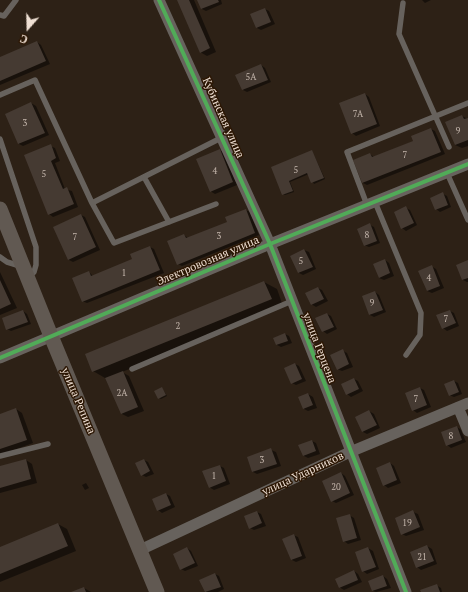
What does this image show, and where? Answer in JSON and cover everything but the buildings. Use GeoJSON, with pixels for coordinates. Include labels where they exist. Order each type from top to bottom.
{"type":"FeatureCollection","features":[{"type":"Feature","properties":{"kind":"main road","name":"улица Репина"},"geometry":{"type":"LineString","coordinates":[[0,209],[157,592]]}},
{"type":"Feature","properties":{"kind":"street","name":"Кубинская улица"},"geometry":{"type":"LineString","coordinates":[[159,0],[270,244]]}},
{"type":"Feature","properties":{"kind":"street","name":"Электровозная улица"},"geometry":{"type":"LineString","coordinates":[[0,358],[270,244],[468,164]]}},
{"type":"Feature","properties":{"kind":"street","name":"улица Герцена"},"geometry":{"type":"LineString","coordinates":[[270,244],[406,592]]}},
{"type":"Feature","properties":{"kind":"street","name":"улица Ударников"},"geometry":{"type":"LineString","coordinates":[[140,550],[350,452],[463,405]]}},
{"type":"Feature","properties":{"kind":"street"},"geometry":{"type":"LineString","coordinates":[[463,405],[468,431]]}},
{"type":"Feature","properties":{"kind":"lane"},"geometry":{"type":"LineString","coordinates":[[0,15],[4,16],[16,0]]}},
{"type":"Feature","properties":{"kind":"lane"},"geometry":{"type":"LineString","coordinates":[[403,3],[399,34],[449,147]]}},
{"type":"Feature","properties":{"kind":"lane"},"geometry":{"type":"LineString","coordinates":[[0,95],[35,80],[92,203],[114,242],[216,204]]}},
{"type":"Feature","properties":{"kind":"lane"},"geometry":{"type":"LineString","coordinates":[[406,354],[420,335],[421,313],[347,152],[468,103]]}},
{"type":"Feature","properties":{"kind":"lane"},"geometry":{"type":"LineString","coordinates":[[92,203],[222,138]]}},
{"type":"Feature","properties":{"kind":"lane"},"geometry":{"type":"LineString","coordinates":[[0,139],[36,247],[36,265],[34,272],[25,272],[0,257]]}},
{"type":"Feature","properties":{"kind":"lane"},"geometry":{"type":"LineString","coordinates":[[447,173],[468,220]]}},
{"type":"Feature","properties":{"kind":"lane"},"geometry":{"type":"LineString","coordinates":[[144,177],[169,222]]}},
{"type":"Feature","properties":{"kind":"lane"},"geometry":{"type":"LineString","coordinates":[[132,369],[292,301]]}},
{"type":"Feature","properties":{"kind":"lane"},"geometry":{"type":"LineString","coordinates":[[0,456],[48,444]]}},
{"type":"Feature","properties":{"kind":"cycle path"},"geometry":{"type":"LineString","coordinates":[[159,0],[270,244],[406,592]]}},
{"type":"Feature","properties":{"kind":"cycle path"},"geometry":{"type":"LineString","coordinates":[[0,358],[270,244],[468,164]]}}]}
